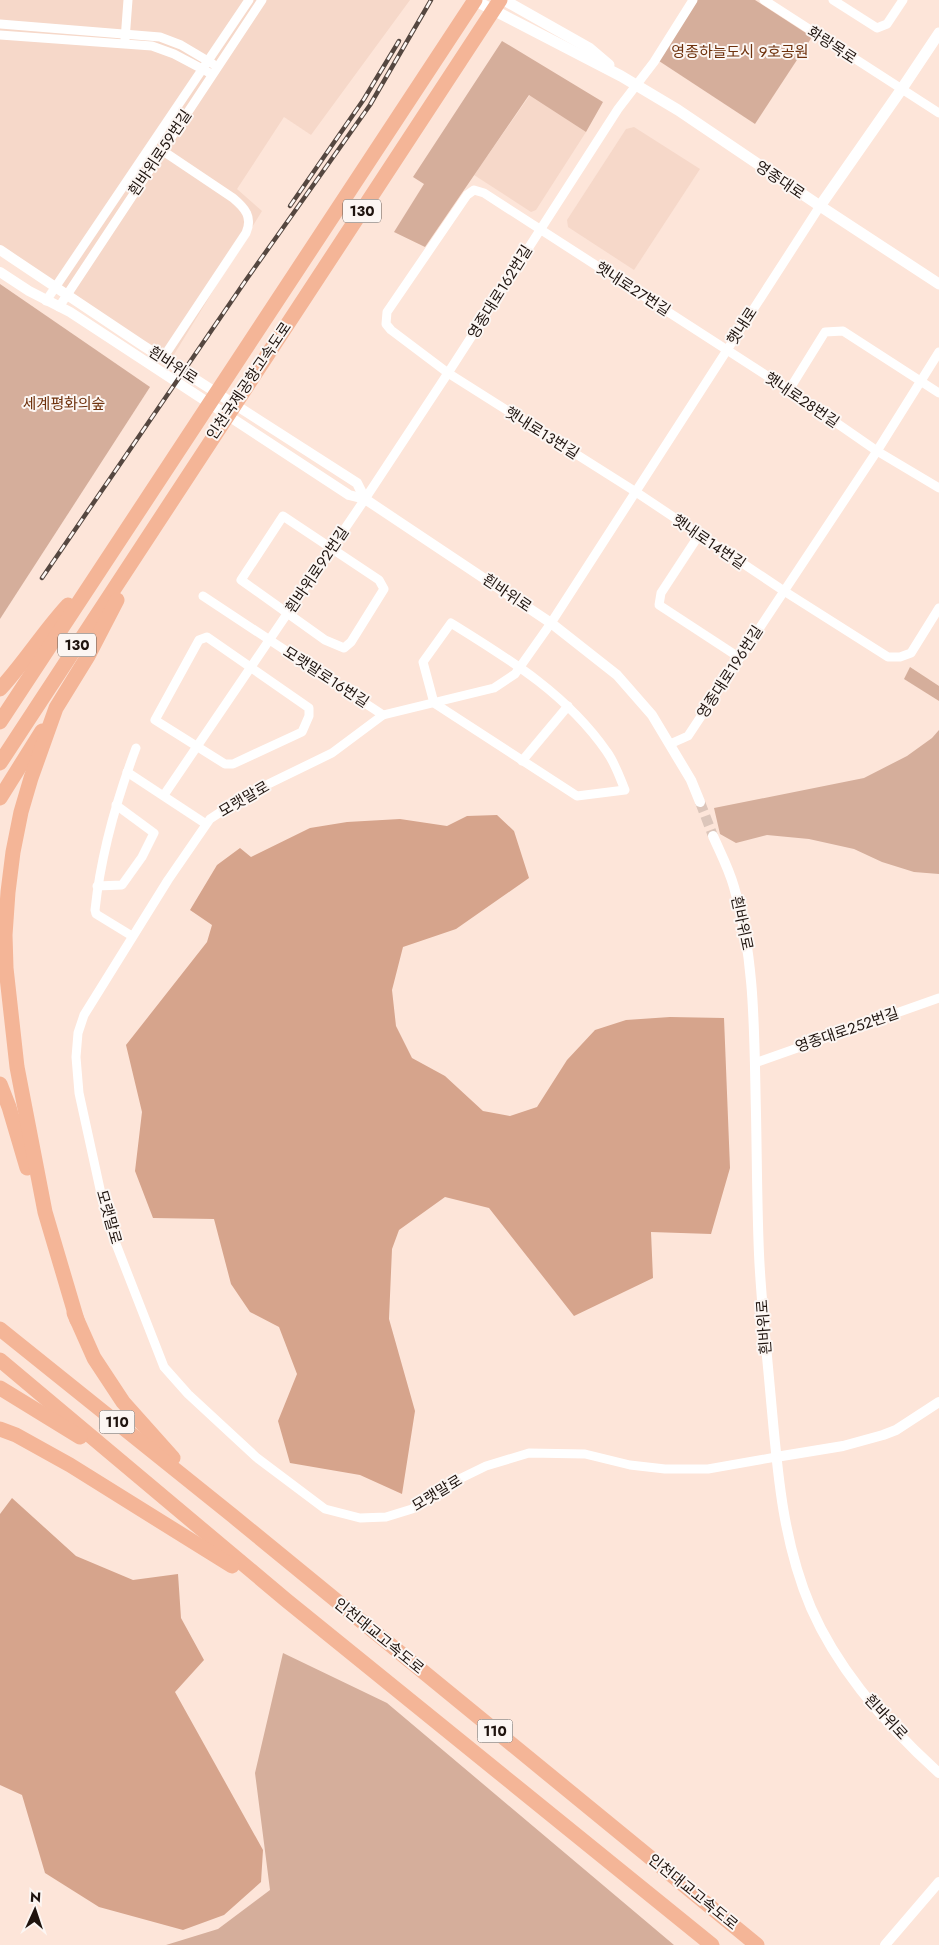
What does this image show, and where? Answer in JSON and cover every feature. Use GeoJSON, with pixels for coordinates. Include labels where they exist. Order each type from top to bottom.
{"type":"FeatureCollection","features":[{"type":"Feature","properties":{"kind":"highway","name":"인천국제공항고속도로"},"geometry":{"type":"LineString","coordinates":[[0,722],[474,0]]}},
{"type":"Feature","properties":{"kind":"highway","name":"인천국제공항고속도로"},"geometry":{"type":"LineString","coordinates":[[0,763],[500,0]]}},
{"type":"Feature","properties":{"kind":"highway"},"geometry":{"type":"LineString","coordinates":[[0,798],[88,656],[154,528]]}},
{"type":"Feature","properties":{"kind":"highway"},"geometry":{"type":"LineString","coordinates":[[0,688],[15,673],[51,624],[96,575]]}},
{"type":"Feature","properties":{"kind":"highway"},"geometry":{"type":"LineString","coordinates":[[56,708],[31,778],[13,852],[5,935],[6,968],[16,1058],[36,1172],[51,1234],[77,1320]]}},
{"type":"Feature","properties":{"kind":"highway"},"geometry":{"type":"LineString","coordinates":[[0,1084],[10,1107],[54,1269],[94,1358],[123,1402],[164,1449],[233,1516]]}},
{"type":"Feature","properties":{"kind":"highway","name":"인천대교고속도로"},"geometry":{"type":"LineString","coordinates":[[0,1329],[233,1516],[757,1945]]}},
{"type":"Feature","properties":{"kind":"highway","name":"인천대교고속도로"},"geometry":{"type":"LineString","coordinates":[[0,1360],[286,1600],[712,1945]]}},
{"type":"Feature","properties":{"kind":"highway"},"geometry":{"type":"LineString","coordinates":[[0,1388],[118,1459]]}},
{"type":"Feature","properties":{"kind":"highway"},"geometry":{"type":"LineString","coordinates":[[0,1429],[70,1465],[286,1600]]}},
{"type":"Feature","properties":{"kind":"main road","name":"영종대로"},"geometry":{"type":"LineString","coordinates":[[474,0],[621,76],[678,110],[939,284]]}},
{"type":"Feature","properties":{"kind":"main road","name":"영종대로"},"geometry":{"type":"LineString","coordinates":[[504,0],[589,48],[621,76]]}},
{"type":"Feature","properties":{"kind":"main road","name":"햇내로"},"geometry":{"type":"LineString","coordinates":[[820,206],[939,33]]}},
{"type":"Feature","properties":{"kind":"street"},"geometry":{"type":"LineString","coordinates":[[125,44],[128,0]]}},
{"type":"Feature","properties":{"kind":"street","name":"흰바위로59번길"},"geometry":{"type":"LineString","coordinates":[[46,301],[249,0]]}},
{"type":"Feature","properties":{"kind":"street","name":"흰바위로59번길"},"geometry":{"type":"LineString","coordinates":[[59,307],[262,0]]}},
{"type":"Feature","properties":{"kind":"street","name":"영종대로162번길"},"geometry":{"type":"LineString","coordinates":[[365,499],[618,109],[654,62],[693,0]]}},
{"type":"Feature","properties":{"kind":"street","name":"화랑목로"},"geometry":{"type":"LineString","coordinates":[[764,0],[939,114]]}},
{"type":"Feature","properties":{"kind":"street"},"geometry":{"type":"LineString","coordinates":[[833,0],[844,3],[877,28],[887,24],[903,0]]}},
{"type":"Feature","properties":{"kind":"street"},"geometry":{"type":"LineString","coordinates":[[0,24],[126,34],[168,40],[194,52],[206,66]]}},
{"type":"Feature","properties":{"kind":"street"},"geometry":{"type":"LineString","coordinates":[[0,35],[125,44],[163,49],[215,70]]}},
{"type":"Feature","properties":{"kind":"street"},"geometry":{"type":"LineString","coordinates":[[162,358],[246,233],[249,222],[249,216],[243,206],[163,151]]}},
{"type":"Feature","properties":{"kind":"street","name":"햇내로27번길"},"geometry":{"type":"LineString","coordinates":[[448,373],[391,330],[386,324],[386,318],[390,306],[467,195],[474,190],[484,193],[726,350]]}},
{"type":"Feature","properties":{"kind":"street","name":"햇내로"},"geometry":{"type":"LineString","coordinates":[[551,623],[820,206]]}},
{"type":"Feature","properties":{"kind":"street","name":"흰바위로"},"geometry":{"type":"LineString","coordinates":[[0,250],[162,358],[357,483],[365,499]]}},
{"type":"Feature","properties":{"kind":"street","name":"흰바위로"},"geometry":{"type":"LineString","coordinates":[[0,272],[46,301],[78,318],[349,495],[365,499],[551,623],[617,675],[652,715],[691,780],[700,802]]}},
{"type":"Feature","properties":{"kind":"street"},"geometry":{"type":"LineString","coordinates":[[789,390],[825,332],[834,330],[843,331],[939,394]]}},
{"type":"Feature","properties":{"kind":"street","name":"햇내로28번길"},"geometry":{"type":"LineString","coordinates":[[726,350],[789,390],[877,451]]}},
{"type":"Feature","properties":{"kind":"street","name":"영종대로196번길"},"geometry":{"type":"LineString","coordinates":[[670,744],[688,736],[877,451],[939,352]]}},
{"type":"Feature","properties":{"kind":"street","name":"햇내로13번길"},"geometry":{"type":"LineString","coordinates":[[448,373],[636,492]]}},
{"type":"Feature","properties":{"kind":"street"},"geometry":{"type":"LineString","coordinates":[[877,451],[939,488]]}},
{"type":"Feature","properties":{"kind":"street","name":"햇내로14번길"},"geometry":{"type":"LineString","coordinates":[[636,492],[784,590]]}},
{"type":"Feature","properties":{"kind":"street","name":"흰바위로92번길"},"geometry":{"type":"LineString","coordinates":[[269,640],[365,499]]}},
{"type":"Feature","properties":{"kind":"street"},"geometry":{"type":"LineString","coordinates":[[283,516],[332,548],[380,580],[384,589],[351,642],[344,648],[326,640],[241,580],[283,516]]}},
{"type":"Feature","properties":{"kind":"street"},"geometry":{"type":"LineString","coordinates":[[699,535],[661,593],[659,605],[740,658]]}},
{"type":"Feature","properties":{"kind":"street"},"geometry":{"type":"LineString","coordinates":[[784,590],[888,657],[900,657],[911,653],[939,608]]}},
{"type":"Feature","properties":{"kind":"street","name":"모랫말로16번길"},"geometry":{"type":"LineString","coordinates":[[203,596],[383,715]]}},
{"type":"Feature","properties":{"kind":"street"},"geometry":{"type":"LineString","coordinates":[[451,623],[520,666],[568,706],[608,753],[625,790],[577,796],[434,703],[423,662],[451,623]]}},
{"type":"Feature","properties":{"kind":"street","name":"모랫말로"},"geometry":{"type":"LineString","coordinates":[[551,623],[515,674],[494,688],[383,715],[332,753],[248,794],[210,819],[206,824],[132,936],[84,1015],[76,1057],[79,1093],[107,1221],[164,1367],[188,1394],[256,1457],[325,1509],[360,1518],[386,1517],[412,1509],[445,1486],[486,1466],[529,1453],[585,1454],[630,1465],[665,1469],[708,1469],[776,1457]]}},
{"type":"Feature","properties":{"kind":"street"},"geometry":{"type":"LineString","coordinates":[[207,637],[252,668],[309,708],[309,716],[302,732],[233,764],[225,764],[155,720],[199,640],[207,637]]}},
{"type":"Feature","properties":{"kind":"street","name":"모랫말로16번길"},"geometry":{"type":"LineString","coordinates":[[164,795],[252,668],[269,640]]}},
{"type":"Feature","properties":{"kind":"street"},"geometry":{"type":"LineString","coordinates":[[522,761],[568,706]]}},
{"type":"Feature","properties":{"kind":"street"},"geometry":{"type":"LineString","coordinates":[[132,936],[96,914],[95,910],[102,855],[116,805],[136,748]]}},
{"type":"Feature","properties":{"kind":"street"},"geometry":{"type":"LineString","coordinates":[[127,772],[206,824]]}},
{"type":"Feature","properties":{"kind":"street"},"geometry":{"type":"LineString","coordinates":[[97,886],[122,885],[142,856],[154,833],[116,805]]}},
{"type":"Feature","properties":{"kind":"street","name":"흰바위로"},"geometry":{"type":"LineString","coordinates":[[713,836],[734,884],[747,946],[753,991],[759,1255],[776,1457],[784,1520],[793,1561],[812,1610],[839,1660],[870,1702],[939,1773]]}},
{"type":"Feature","properties":{"kind":"street","name":"영종대로252번길"},"geometry":{"type":"LineString","coordinates":[[755,1063],[939,998]]}},
{"type":"Feature","properties":{"kind":"street"},"geometry":{"type":"LineString","coordinates":[[776,1457],[843,1446],[883,1435],[896,1430],[939,1402]]}},
{"type":"Feature","properties":{"kind":"street"},"geometry":{"type":"LineString","coordinates":[[885,1945],[939,1882]]}},
{"type":"Feature","properties":{"kind":"shaded area"},"geometry":{"type":"Polygon","coordinates":[[[0,0],[410,0],[311,135],[284,117],[237,189],[262,211],[167,366],[0,255],[0,0]]]}},
{"type":"Feature","properties":{"kind":"shaded area"},"geometry":{"type":"Polygon","coordinates":[[[530,95],[586,132],[536,210],[531,212],[474,175],[530,95]]]}},
{"type":"Feature","properties":{"kind":"shaded area"},"geometry":{"type":"Polygon","coordinates":[[[634,127],[700,169],[634,270],[568,227],[567,220],[626,129],[634,127]]]}},
{"type":"Feature","properties":{"kind":"shaded area"},"geometry":{"type":"Polygon","coordinates":[[[497,815],[514,831],[529,878],[456,929],[403,947],[392,990],[396,1026],[412,1058],[445,1076],[483,1111],[510,1116],[537,1107],[567,1060],[595,1030],[626,1020],[670,1017],[724,1018],[730,1168],[711,1234],[651,1232],[653,1278],[574,1316],[489,1208],[445,1197],[399,1230],[392,1249],[389,1319],[415,1411],[402,1494],[360,1475],[290,1463],[278,1421],[297,1374],[279,1327],[250,1312],[231,1284],[214,1219],[153,1218],[135,1171],[142,1112],[126,1045],[207,942],[212,925],[190,910],[217,865],[240,848],[251,857],[310,828],[347,822],[400,819],[447,826],[467,816],[497,815]]]}},
{"type":"Feature","properties":{"kind":"shaded area"},"geometry":{"type":"Polygon","coordinates":[[[12,1498],[76,1556],[133,1580],[178,1574],[181,1618],[204,1660],[175,1692],[263,1850],[261,1882],[224,1915],[183,1930],[99,1907],[45,1873],[22,1795],[0,1785],[0,1514],[12,1498]]]}},
{"type":"Feature","properties":{"kind":"green space","name":"영종하늘도시 9호공원"},"geometry":{"type":"Polygon","coordinates":[[[697,0],[755,0],[812,37],[755,124],[659,61],[697,0]]]}},
{"type":"Feature","properties":{"kind":"green space"},"geometry":{"type":"Polygon","coordinates":[[[502,41],[603,102],[586,132],[529,95],[425,247],[394,232],[424,184],[413,177],[502,41]]]}},
{"type":"Feature","properties":{"kind":"green space","name":"세계평화의숲"},"geometry":{"type":"Polygon","coordinates":[[[0,284],[150,387],[0,619],[0,284]]]}},
{"type":"Feature","properties":{"kind":"green space"},"geometry":{"type":"Polygon","coordinates":[[[910,667],[939,686],[939,701],[904,679],[910,667]]]}},
{"type":"Feature","properties":{"kind":"green space"},"geometry":{"type":"Polygon","coordinates":[[[939,730],[939,874],[914,872],[882,862],[854,849],[809,839],[767,835],[736,843],[720,834],[714,808],[864,778],[907,756],[932,738],[939,730]]]}},
{"type":"Feature","properties":{"kind":"green space"},"geometry":{"type":"Polygon","coordinates":[[[283,1653],[387,1703],[674,1945],[166,1945],[218,1929],[270,1890],[255,1773],[283,1653]]]}},
{"type":"Feature","properties":{"kind":"tunnel"},"geometry":{"type":"LineString","coordinates":[[700,802],[713,836]]}},
{"type":"Feature","properties":{"kind":"railway"},"geometry":{"type":"LineString","coordinates":[[42,578],[246,280],[370,105],[431,0]]}},
{"type":"Feature","properties":{"kind":"railway"},"geometry":{"type":"LineString","coordinates":[[290,206],[364,99],[399,41]]}}]}
